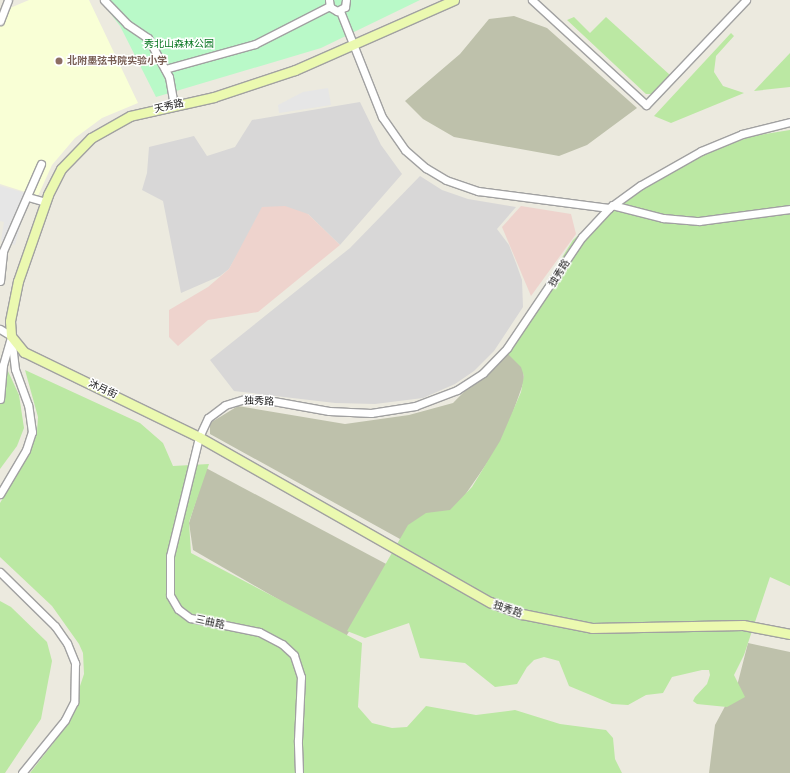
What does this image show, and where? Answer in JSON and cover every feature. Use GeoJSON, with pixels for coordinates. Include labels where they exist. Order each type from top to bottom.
{"type":"FeatureCollection","features":[{"type":"Feature","properties":{"kind":"main road","name":"天秀路"},"geometry":{"type":"LineString","coordinates":[[11,336],[10,321],[18,281],[45,202],[61,169],[91,138],[130,116],[254,84],[353,44],[454,0]]}},
{"type":"Feature","properties":{"kind":"main road","name":"沐月街"},"geometry":{"type":"LineString","coordinates":[[11,336],[24,352],[199,437]]}},
{"type":"Feature","properties":{"kind":"main road","name":"独秀路"},"geometry":{"type":"LineString","coordinates":[[199,437],[454,583],[490,602],[522,614],[592,628],[743,625],[790,634]]}},
{"type":"Feature","properties":{"kind":"street"},"geometry":{"type":"LineString","coordinates":[[0,21],[8,0]]}},
{"type":"Feature","properties":{"kind":"street"},"geometry":{"type":"LineString","coordinates":[[104,0],[127,24],[146,36],[166,69],[174,105]]}},
{"type":"Feature","properties":{"kind":"street"},"geometry":{"type":"LineString","coordinates":[[340,11],[345,6],[346,0]]}},
{"type":"Feature","properties":{"kind":"street"},"geometry":{"type":"LineString","coordinates":[[532,0],[646,105],[746,0]]}},
{"type":"Feature","properties":{"kind":"street"},"geometry":{"type":"LineString","coordinates":[[166,69],[255,44],[330,3],[340,11],[371,92],[389,128],[405,150],[432,172],[478,191],[610,207],[663,218],[699,221],[790,209]]}},
{"type":"Feature","properties":{"kind":"street","name":"独秀路"},"geometry":{"type":"LineString","coordinates":[[199,437],[213,413],[240,400],[262,399],[330,411],[370,412],[415,406],[457,390],[483,373],[507,348],[582,237],[610,207],[652,178],[701,151],[742,134],[790,122]]}},
{"type":"Feature","properties":{"kind":"street"},"geometry":{"type":"LineString","coordinates":[[0,281],[3,251],[41,164]]}},
{"type":"Feature","properties":{"kind":"street"},"geometry":{"type":"LineString","coordinates":[[28,196],[45,202]]}},
{"type":"Feature","properties":{"kind":"street"},"geometry":{"type":"LineString","coordinates":[[0,329],[11,336]]}},
{"type":"Feature","properties":{"kind":"street"},"geometry":{"type":"LineString","coordinates":[[0,399],[3,365],[11,336]]}},
{"type":"Feature","properties":{"kind":"street"},"geometry":{"type":"LineString","coordinates":[[0,494],[26,450],[32,432],[28,405],[15,369],[11,336]]}},
{"type":"Feature","properties":{"kind":"street","name":"三曲路"},"geometry":{"type":"LineString","coordinates":[[199,437],[170,556],[170,595],[178,609],[190,618],[260,632],[282,644],[294,655],[301,677],[298,740],[300,773]]}},
{"type":"Feature","properties":{"kind":"street"},"geometry":{"type":"LineString","coordinates":[[0,572],[55,626],[67,643],[75,663],[74,702],[65,720],[22,773]]}},
{"type":"Feature","properties":{"kind":"shaded area","name":"北附墨弦书院实验小学"},"geometry":{"type":"Polygon","coordinates":[[[29,0],[89,0],[138,103],[102,118],[75,138],[52,165],[38,196],[0,184],[0,19],[3,11],[29,0]]]}},
{"type":"Feature","properties":{"kind":"shaded area"},"geometry":{"type":"Polygon","coordinates":[[[514,16],[547,28],[637,108],[587,145],[559,156],[454,137],[423,119],[405,101],[460,54],[489,19],[514,16]]]}},
{"type":"Feature","properties":{"kind":"shaded area"},"geometry":{"type":"Polygon","coordinates":[[[328,88],[331,105],[279,113],[278,105],[303,92],[328,88]]]}},
{"type":"Feature","properties":{"kind":"shaded area"},"geometry":{"type":"Polygon","coordinates":[[[360,102],[381,145],[402,174],[340,245],[308,214],[244,243],[229,269],[220,276],[181,293],[163,201],[142,190],[147,173],[149,147],[194,136],[207,156],[235,147],[252,120],[360,102]]]}},
{"type":"Feature","properties":{"kind":"shaded area"},"geometry":{"type":"Polygon","coordinates":[[[420,176],[442,190],[468,199],[516,207],[497,229],[509,245],[522,280],[523,307],[494,351],[474,371],[455,384],[423,398],[375,404],[335,403],[234,391],[210,360],[350,248],[420,176]]]}},
{"type":"Feature","properties":{"kind":"shaded area"},"geometry":{"type":"Polygon","coordinates":[[[0,186],[29,194],[15,245],[1,241],[4,222],[0,221],[0,186]]]}},
{"type":"Feature","properties":{"kind":"shaded area"},"geometry":{"type":"Polygon","coordinates":[[[285,206],[308,214],[340,245],[258,312],[208,320],[178,346],[169,337],[169,310],[208,287],[229,269],[262,207],[285,206]]]}},
{"type":"Feature","properties":{"kind":"shaded area"},"geometry":{"type":"Polygon","coordinates":[[[521,206],[571,214],[576,234],[531,296],[502,227],[521,206]]]}},
{"type":"Feature","properties":{"kind":"shaded area"},"geometry":{"type":"Polygon","coordinates":[[[506,349],[523,363],[524,381],[503,440],[447,521],[400,539],[210,434],[210,423],[238,406],[345,424],[409,415],[453,403],[506,349]]]}},
{"type":"Feature","properties":{"kind":"shaded area"},"geometry":{"type":"Polygon","coordinates":[[[206,468],[390,566],[345,638],[193,550],[189,523],[206,468]]]}},
{"type":"Feature","properties":{"kind":"shaded area"},"geometry":{"type":"Polygon","coordinates":[[[748,643],[790,652],[790,773],[709,773],[715,725],[738,682],[748,643]]]}},
{"type":"Feature","properties":{"kind":"green space","name":"秀北山森林公园"},"geometry":{"type":"Polygon","coordinates":[[[100,0],[420,0],[321,48],[156,97],[120,26],[100,0]]]}},
{"type":"Feature","properties":{"kind":"green space"},"geometry":{"type":"Polygon","coordinates":[[[574,17],[590,33],[606,17],[670,75],[652,94],[646,94],[567,20],[574,17]]]}},
{"type":"Feature","properties":{"kind":"green space"},"geometry":{"type":"Polygon","coordinates":[[[731,33],[734,36],[716,56],[714,72],[723,86],[744,93],[671,123],[654,116],[731,33]]]}},
{"type":"Feature","properties":{"kind":"green space"},"geometry":{"type":"Polygon","coordinates":[[[790,53],[790,87],[754,91],[790,53]]]}},
{"type":"Feature","properties":{"kind":"green space"},"geometry":{"type":"Polygon","coordinates":[[[790,130],[790,586],[770,577],[744,655],[734,675],[745,697],[727,707],[697,704],[693,701],[707,684],[710,675],[709,670],[702,670],[672,677],[663,693],[646,695],[628,705],[612,704],[569,686],[559,661],[544,657],[534,660],[527,667],[517,684],[495,687],[465,663],[420,658],[409,623],[365,638],[347,631],[408,525],[426,513],[450,510],[472,487],[500,441],[521,392],[524,376],[521,367],[504,350],[573,240],[614,202],[660,177],[716,149],[753,136],[790,130]]]}},
{"type":"Feature","properties":{"kind":"green space"},"geometry":{"type":"Polygon","coordinates":[[[7,369],[19,395],[24,428],[17,446],[0,469],[0,370],[7,369]]]}},
{"type":"Feature","properties":{"kind":"green space"},"geometry":{"type":"Polygon","coordinates":[[[25,370],[140,423],[163,443],[173,466],[209,464],[189,522],[191,553],[362,643],[358,707],[372,723],[392,728],[407,727],[426,706],[476,715],[515,710],[560,724],[606,730],[613,738],[615,759],[622,773],[30,773],[55,741],[73,707],[84,674],[83,653],[79,644],[52,606],[0,557],[0,503],[28,456],[37,432],[38,417],[25,370]]]}},
{"type":"Feature","properties":{"kind":"green space"},"geometry":{"type":"Polygon","coordinates":[[[0,601],[11,607],[47,642],[52,661],[41,719],[5,773],[0,773],[0,601]]]}},
{"type":"Feature","properties":{"kind":"place","name":"北附墨弦书院实验小学"},"geometry":{"type":"Point","coordinates":[59,61]}}]}
